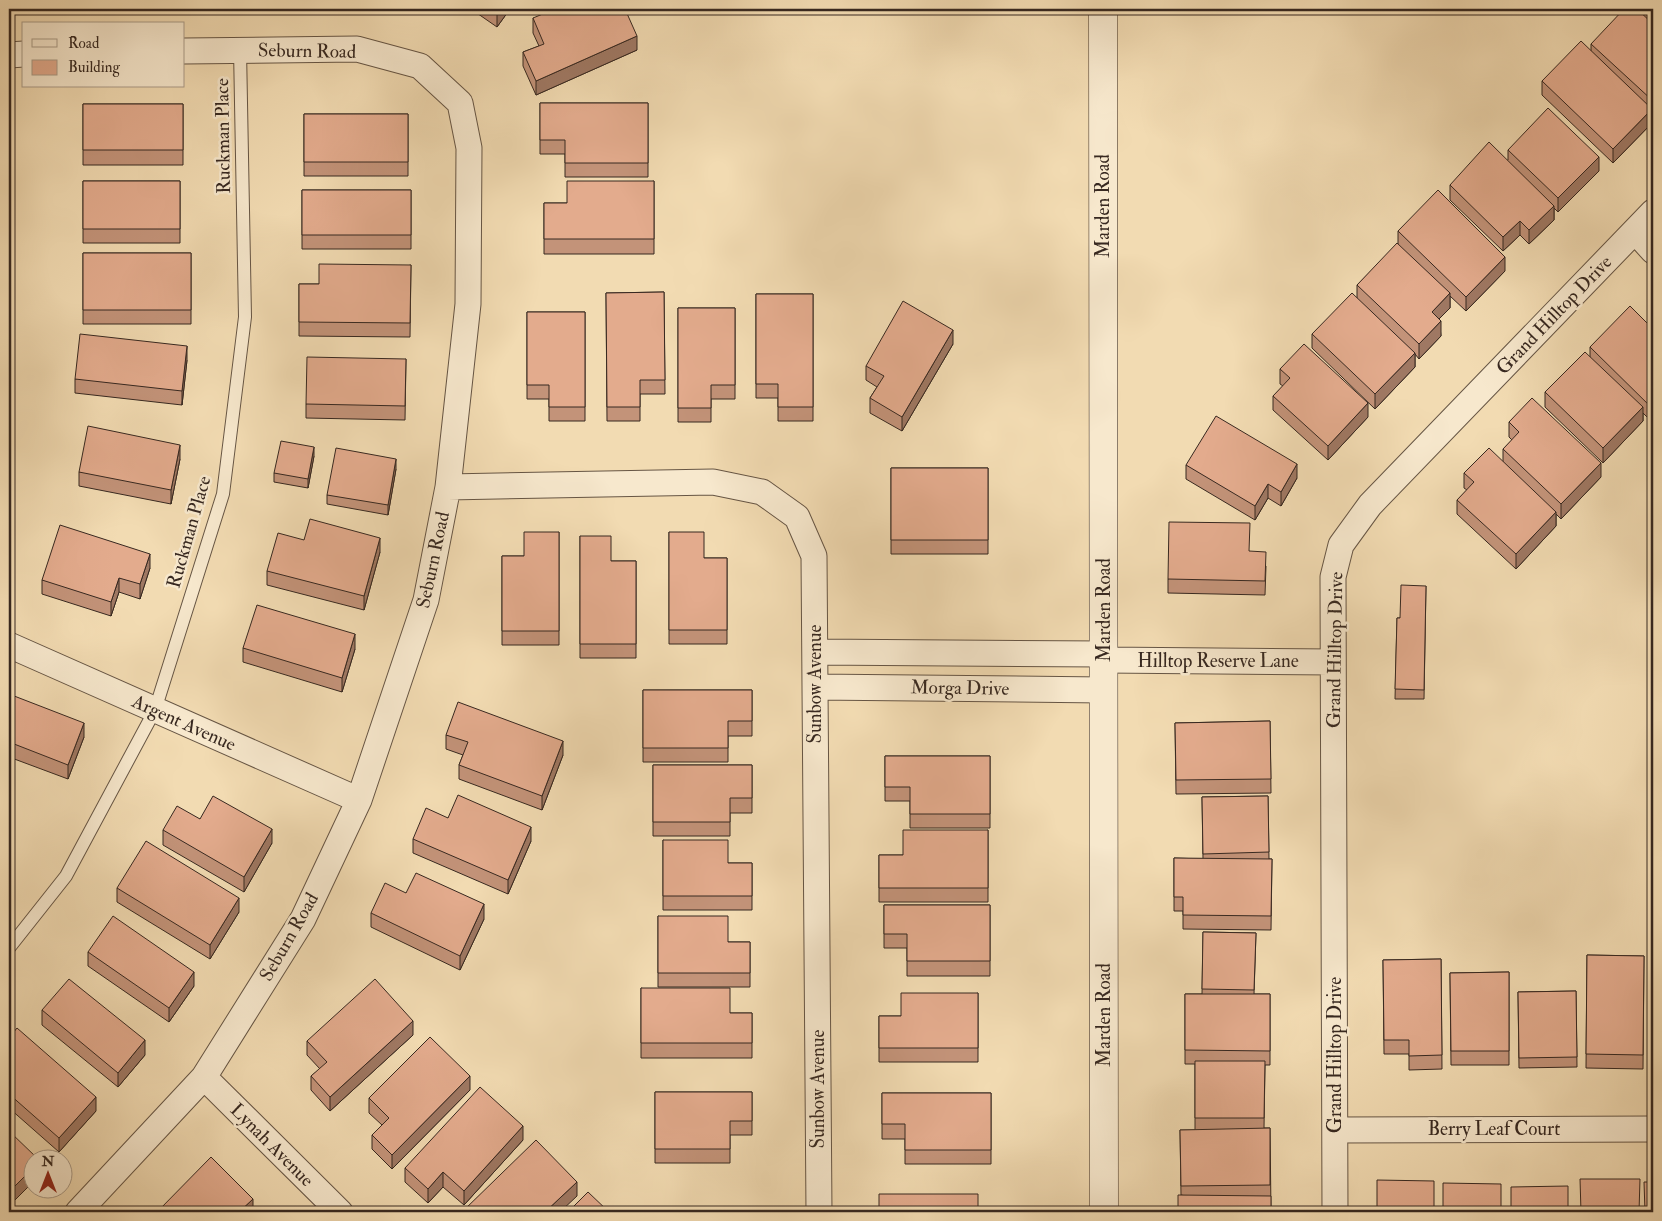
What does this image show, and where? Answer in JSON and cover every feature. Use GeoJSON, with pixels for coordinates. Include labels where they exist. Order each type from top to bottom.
{"type":"FeatureCollection","features":[{"type":"Feature","properties":{"kind":"street","name":"Marden Road"},"geometry":{"type":"LineString","coordinates":[[1103,9],[1104,1212]]}},
{"type":"Feature","properties":{"kind":"street","name":"Seburn Road"},"geometry":{"type":"LineString","coordinates":[[78,1212],[204,1077],[303,919],[359,800],[426,600],[448,487],[468,304],[469,148],[460,103],[420,66],[357,49],[185,51]]}},
{"type":"Feature","properties":{"kind":"street"},"geometry":{"type":"LineString","coordinates":[[9,55],[22,54]]}},
{"type":"Feature","properties":{"kind":"street","name":"Grand Hilltop Drive"},"geometry":{"type":"LineString","coordinates":[[1335,1212],[1333,578],[1341,545],[1370,505],[1653,212]]}},
{"type":"Feature","properties":{"kind":"street"},"geometry":{"type":"LineString","coordinates":[[1634,231],[1653,251]]}},
{"type":"Feature","properties":{"kind":"street","name":"Sunbow Avenue"},"geometry":{"type":"LineString","coordinates":[[448,487],[713,482],[762,492],[797,517],[814,556],[818,1212]]}},
{"type":"Feature","properties":{"kind":"street","name":"Argent Avenue"},"geometry":{"type":"LineString","coordinates":[[9,645],[359,800]]}},
{"type":"Feature","properties":{"kind":"street","name":"Morga Drive"},"geometry":{"type":"LineString","coordinates":[[816,652],[1104,657]]}},
{"type":"Feature","properties":{"kind":"street","name":"Hilltop Reserve Lane"},"geometry":{"type":"LineString","coordinates":[[1104,657],[1333,662]]}},
{"type":"Feature","properties":{"kind":"street","name":"Morga Drive"},"geometry":{"type":"LineString","coordinates":[[815,687],[1104,690]]}},
{"type":"Feature","properties":{"kind":"street","name":"Lynah Avenue"},"geometry":{"type":"LineString","coordinates":[[204,1077],[340,1212]]}},
{"type":"Feature","properties":{"kind":"street","name":"Berry Leaf Court"},"geometry":{"type":"LineString","coordinates":[[1335,1130],[1653,1129]]}},
{"type":"Feature","properties":{"kind":"lane","name":"Ruckman Place"},"geometry":{"type":"LineString","coordinates":[[9,948],[66,876],[154,710],[222,494],[245,317],[240,49]]}},
{"type":"Feature","properties":{"kind":"building"},"geometry":{"type":"Polygon","coordinates":[[[491,9],[500,9],[497,13],[491,9]]]}},
{"type":"Feature","properties":{"kind":"building"},"geometry":{"type":"Polygon","coordinates":[[[555,9],[625,9],[637,36],[536,81],[523,52],[544,44],[533,18],[555,9]]]}},
{"type":"Feature","properties":{"kind":"building"},"geometry":{"type":"Polygon","coordinates":[[[1624,9],[1637,9],[1653,24],[1653,101],[1591,44],[1624,9]]]}},
{"type":"Feature","properties":{"kind":"building"},"geometry":{"type":"Polygon","coordinates":[[[1581,41],[1652,109],[1613,149],[1542,81],[1581,41]]]}},
{"type":"Feature","properties":{"kind":"building"},"geometry":{"type":"Polygon","coordinates":[[[540,103],[648,103],[648,163],[565,163],[565,140],[540,140],[540,103]]]}},
{"type":"Feature","properties":{"kind":"building"},"geometry":{"type":"Polygon","coordinates":[[[83,104],[183,104],[183,150],[83,150],[83,104]]]}},
{"type":"Feature","properties":{"kind":"building"},"geometry":{"type":"Polygon","coordinates":[[[1548,108],[1599,157],[1558,198],[1508,150],[1548,108]]]}},
{"type":"Feature","properties":{"kind":"building"},"geometry":{"type":"Polygon","coordinates":[[[304,114],[408,114],[408,162],[304,162],[304,114]]]}},
{"type":"Feature","properties":{"kind":"building"},"geometry":{"type":"Polygon","coordinates":[[[1489,142],[1554,206],[1529,230],[1520,221],[1503,237],[1450,185],[1489,142]]]}},
{"type":"Feature","properties":{"kind":"building"},"geometry":{"type":"Polygon","coordinates":[[[83,181],[180,181],[180,229],[83,229],[83,181]]]}},
{"type":"Feature","properties":{"kind":"building"},"geometry":{"type":"Polygon","coordinates":[[[567,181],[654,181],[654,239],[544,239],[544,203],[567,203],[567,181]]]}},
{"type":"Feature","properties":{"kind":"building"},"geometry":{"type":"Polygon","coordinates":[[[302,190],[411,190],[411,235],[302,235],[302,190]]]}},
{"type":"Feature","properties":{"kind":"building"},"geometry":{"type":"Polygon","coordinates":[[[1438,190],[1505,257],[1466,297],[1398,231],[1438,190]]]}},
{"type":"Feature","properties":{"kind":"building"},"geometry":{"type":"Polygon","coordinates":[[[1397,243],[1450,293],[1432,312],[1441,321],[1419,344],[1357,285],[1397,243]]]}},
{"type":"Feature","properties":{"kind":"building"},"geometry":{"type":"Polygon","coordinates":[[[83,253],[191,253],[191,310],[83,310],[83,253]]]}},
{"type":"Feature","properties":{"kind":"building"},"geometry":{"type":"Polygon","coordinates":[[[319,264],[411,265],[410,323],[299,322],[299,284],[319,284],[319,264]]]}},
{"type":"Feature","properties":{"kind":"building"},"geometry":{"type":"Polygon","coordinates":[[[664,292],[665,380],[640,380],[640,407],[607,407],[606,293],[664,292]]]}},
{"type":"Feature","properties":{"kind":"building"},"geometry":{"type":"Polygon","coordinates":[[[1352,293],[1415,353],[1375,394],[1312,334],[1352,293]]]}},
{"type":"Feature","properties":{"kind":"building"},"geometry":{"type":"Polygon","coordinates":[[[756,294],[813,294],[813,407],[778,407],[778,384],[756,384],[756,294]]]}},
{"type":"Feature","properties":{"kind":"building"},"geometry":{"type":"Polygon","coordinates":[[[903,301],[953,330],[902,417],[870,398],[884,376],[866,366],[903,301]]]}},
{"type":"Feature","properties":{"kind":"building"},"geometry":{"type":"Polygon","coordinates":[[[1630,306],[1653,329],[1653,409],[1590,347],[1630,306]]]}},
{"type":"Feature","properties":{"kind":"building"},"geometry":{"type":"Polygon","coordinates":[[[678,308],[735,308],[735,385],[711,385],[711,408],[678,408],[678,308]]]}},
{"type":"Feature","properties":{"kind":"building"},"geometry":{"type":"Polygon","coordinates":[[[527,312],[585,312],[585,407],[549,407],[549,385],[527,385],[527,312]]]}},
{"type":"Feature","properties":{"kind":"building"},"geometry":{"type":"Polygon","coordinates":[[[80,334],[187,346],[182,391],[75,379],[80,334]]]}},
{"type":"Feature","properties":{"kind":"building"},"geometry":{"type":"Polygon","coordinates":[[[1304,344],[1368,403],[1328,446],[1273,396],[1290,378],[1280,369],[1304,344]]]}},
{"type":"Feature","properties":{"kind":"building"},"geometry":{"type":"Polygon","coordinates":[[[1585,352],[1643,407],[1603,448],[1545,392],[1585,352]]]}},
{"type":"Feature","properties":{"kind":"building"},"geometry":{"type":"Polygon","coordinates":[[[307,357],[406,359],[405,406],[306,404],[307,357]]]}},
{"type":"Feature","properties":{"kind":"building"},"geometry":{"type":"Polygon","coordinates":[[[1532,398],[1601,463],[1561,504],[1503,449],[1519,432],[1509,422],[1532,398]]]}},
{"type":"Feature","properties":{"kind":"building"},"geometry":{"type":"Polygon","coordinates":[[[1216,416],[1297,464],[1281,492],[1268,484],[1255,506],[1186,465],[1216,416]]]}},
{"type":"Feature","properties":{"kind":"building"},"geometry":{"type":"Polygon","coordinates":[[[88,426],[180,445],[171,490],[79,472],[88,426]]]}},
{"type":"Feature","properties":{"kind":"building"},"geometry":{"type":"Polygon","coordinates":[[[281,441],[314,447],[308,479],[274,473],[281,441]]]}},
{"type":"Feature","properties":{"kind":"building"},"geometry":{"type":"Polygon","coordinates":[[[336,448],[396,459],[388,505],[327,495],[336,448]]]}},
{"type":"Feature","properties":{"kind":"building"},"geometry":{"type":"Polygon","coordinates":[[[1489,448],[1556,512],[1516,554],[1457,500],[1474,482],[1464,473],[1489,448]]]}},
{"type":"Feature","properties":{"kind":"building"},"geometry":{"type":"Polygon","coordinates":[[[891,468],[988,468],[988,540],[891,540],[891,468]]]}},
{"type":"Feature","properties":{"kind":"building"},"geometry":{"type":"Polygon","coordinates":[[[310,519],[380,538],[364,596],[267,571],[278,533],[304,540],[310,519]]]}},
{"type":"Feature","properties":{"kind":"building"},"geometry":{"type":"Polygon","coordinates":[[[1169,522],[1250,523],[1249,551],[1266,552],[1265,581],[1168,579],[1169,522]]]}},
{"type":"Feature","properties":{"kind":"building"},"geometry":{"type":"Polygon","coordinates":[[[60,525],[150,554],[140,584],[119,578],[111,602],[42,580],[60,525]]]}},
{"type":"Feature","properties":{"kind":"building"},"geometry":{"type":"Polygon","coordinates":[[[524,532],[559,532],[559,631],[502,631],[502,556],[524,556],[524,532]]]}},
{"type":"Feature","properties":{"kind":"building"},"geometry":{"type":"Polygon","coordinates":[[[669,532],[704,532],[704,558],[727,558],[727,630],[669,630],[669,532]]]}},
{"type":"Feature","properties":{"kind":"building"},"geometry":{"type":"Polygon","coordinates":[[[580,536],[611,536],[611,561],[636,561],[636,644],[580,644],[580,536]]]}},
{"type":"Feature","properties":{"kind":"building"},"geometry":{"type":"Polygon","coordinates":[[[1401,585],[1426,586],[1424,690],[1395,689],[1397,618],[1400,618],[1401,585]]]}},
{"type":"Feature","properties":{"kind":"building"},"geometry":{"type":"Polygon","coordinates":[[[257,605],[355,634],[342,678],[243,648],[257,605]]]}},
{"type":"Feature","properties":{"kind":"building"},"geometry":{"type":"Polygon","coordinates":[[[643,690],[752,690],[752,721],[728,721],[728,748],[643,748],[643,690]]]}},
{"type":"Feature","properties":{"kind":"building"},"geometry":{"type":"Polygon","coordinates":[[[9,694],[84,723],[68,765],[9,742],[9,694]]]}},
{"type":"Feature","properties":{"kind":"building"},"geometry":{"type":"Polygon","coordinates":[[[458,702],[563,741],[542,796],[459,765],[468,742],[446,735],[458,702]]]}},
{"type":"Feature","properties":{"kind":"building"},"geometry":{"type":"Polygon","coordinates":[[[1270,721],[1271,779],[1176,780],[1175,723],[1270,721]]]}},
{"type":"Feature","properties":{"kind":"building"},"geometry":{"type":"Polygon","coordinates":[[[885,756],[990,756],[990,814],[910,814],[910,787],[885,787],[885,756]]]}},
{"type":"Feature","properties":{"kind":"building"},"geometry":{"type":"Polygon","coordinates":[[[653,765],[752,765],[752,798],[730,798],[730,822],[653,822],[653,765]]]}},
{"type":"Feature","properties":{"kind":"building"},"geometry":{"type":"Polygon","coordinates":[[[458,795],[531,827],[508,880],[413,839],[426,808],[448,818],[458,795]]]}},
{"type":"Feature","properties":{"kind":"building"},"geometry":{"type":"Polygon","coordinates":[[[213,796],[272,829],[244,877],[163,830],[177,806],[200,819],[213,796]]]}},
{"type":"Feature","properties":{"kind":"building"},"geometry":{"type":"Polygon","coordinates":[[[1268,796],[1269,852],[1203,854],[1202,797],[1268,796]]]}},
{"type":"Feature","properties":{"kind":"building"},"geometry":{"type":"Polygon","coordinates":[[[1652,797],[1653,797],[1653,866],[1652,797]]]}},
{"type":"Feature","properties":{"kind":"building"},"geometry":{"type":"Polygon","coordinates":[[[903,830],[988,830],[988,888],[879,888],[879,855],[903,855],[903,830]]]}},
{"type":"Feature","properties":{"kind":"building"},"geometry":{"type":"Polygon","coordinates":[[[663,840],[728,840],[728,863],[752,863],[752,896],[663,896],[663,840]]]}},
{"type":"Feature","properties":{"kind":"building"},"geometry":{"type":"Polygon","coordinates":[[[146,841],[239,898],[210,945],[117,888],[146,841]]]}},
{"type":"Feature","properties":{"kind":"building"},"geometry":{"type":"Polygon","coordinates":[[[1174,858],[1272,859],[1271,916],[1183,915],[1183,897],[1174,897],[1174,858]]]}},
{"type":"Feature","properties":{"kind":"building"},"geometry":{"type":"Polygon","coordinates":[[[416,873],[484,904],[460,956],[371,913],[385,883],[406,893],[416,873]]]}},
{"type":"Feature","properties":{"kind":"building"},"geometry":{"type":"Polygon","coordinates":[[[884,905],[990,905],[990,961],[907,961],[907,934],[884,934],[884,905]]]}},
{"type":"Feature","properties":{"kind":"building"},"geometry":{"type":"Polygon","coordinates":[[[113,916],[194,972],[169,1008],[88,952],[113,916]]]}},
{"type":"Feature","properties":{"kind":"building"},"geometry":{"type":"Polygon","coordinates":[[[658,916],[728,916],[728,942],[750,942],[750,973],[658,973],[658,916]]]}},
{"type":"Feature","properties":{"kind":"building"},"geometry":{"type":"Polygon","coordinates":[[[1203,932],[1256,933],[1254,990],[1202,989],[1203,932]]]}},
{"type":"Feature","properties":{"kind":"building"},"geometry":{"type":"Polygon","coordinates":[[[1587,955],[1644,956],[1643,1055],[1586,1054],[1587,955]]]}},
{"type":"Feature","properties":{"kind":"building"},"geometry":{"type":"Polygon","coordinates":[[[1441,959],[1442,1055],[1409,1056],[1409,1040],[1384,1040],[1383,960],[1441,959]]]}},
{"type":"Feature","properties":{"kind":"building"},"geometry":{"type":"Polygon","coordinates":[[[1509,972],[1509,1051],[1451,1051],[1450,973],[1509,972]]]}},
{"type":"Feature","properties":{"kind":"building"},"geometry":{"type":"Polygon","coordinates":[[[69,979],[145,1040],[118,1073],[42,1010],[69,979]]]}},
{"type":"Feature","properties":{"kind":"building"},"geometry":{"type":"Polygon","coordinates":[[[375,979],[413,1021],[330,1097],[311,1076],[327,1062],[307,1041],[375,979]]]}},
{"type":"Feature","properties":{"kind":"building"},"geometry":{"type":"Polygon","coordinates":[[[641,988],[730,988],[730,1013],[752,1013],[752,1043],[641,1043],[641,988]]]}},
{"type":"Feature","properties":{"kind":"building"},"geometry":{"type":"Polygon","coordinates":[[[1576,991],[1577,1057],[1519,1058],[1518,992],[1576,991]]]}},
{"type":"Feature","properties":{"kind":"building"},"geometry":{"type":"Polygon","coordinates":[[[901,993],[978,993],[978,1048],[879,1048],[879,1016],[901,1016],[901,993]]]}},
{"type":"Feature","properties":{"kind":"building"},"geometry":{"type":"Polygon","coordinates":[[[1185,994],[1270,994],[1270,1051],[1185,1050],[1185,994]]]}},
{"type":"Feature","properties":{"kind":"building"},"geometry":{"type":"Polygon","coordinates":[[[17,1028],[96,1097],[59,1138],[9,1094],[9,1038],[17,1028]]]}},
{"type":"Feature","properties":{"kind":"building"},"geometry":{"type":"Polygon","coordinates":[[[430,1037],[470,1076],[392,1155],[372,1135],[389,1118],[369,1098],[430,1037]]]}},
{"type":"Feature","properties":{"kind":"building"},"geometry":{"type":"Polygon","coordinates":[[[1195,1061],[1265,1061],[1264,1118],[1195,1118],[1195,1061]]]}},
{"type":"Feature","properties":{"kind":"building"},"geometry":{"type":"Polygon","coordinates":[[[480,1087],[523,1126],[464,1191],[443,1172],[428,1189],[405,1168],[480,1087]]]}},
{"type":"Feature","properties":{"kind":"building"},"geometry":{"type":"Polygon","coordinates":[[[655,1092],[752,1092],[752,1121],[730,1121],[730,1149],[655,1149],[655,1092]]]}},
{"type":"Feature","properties":{"kind":"building"},"geometry":{"type":"Polygon","coordinates":[[[882,1093],[991,1093],[991,1150],[905,1150],[905,1124],[882,1124],[882,1093]]]}},
{"type":"Feature","properties":{"kind":"building"},"geometry":{"type":"Polygon","coordinates":[[[1270,1128],[1270,1185],[1181,1186],[1180,1130],[1270,1128]]]}},
{"type":"Feature","properties":{"kind":"building"},"geometry":{"type":"Polygon","coordinates":[[[9,1131],[27,1148],[22,1148],[22,1179],[9,1192],[9,1131]]]}},
{"type":"Feature","properties":{"kind":"building"},"geometry":{"type":"Polygon","coordinates":[[[536,1140],[577,1182],[545,1212],[462,1212],[536,1140]]]}},
{"type":"Feature","properties":{"kind":"building"},"geometry":{"type":"Polygon","coordinates":[[[211,1157],[253,1199],[239,1212],[159,1212],[158,1211],[211,1157]]]}},
{"type":"Feature","properties":{"kind":"building"},"geometry":{"type":"Polygon","coordinates":[[[1580,1179],[1640,1179],[1639,1212],[1581,1212],[1580,1179]]]}},
{"type":"Feature","properties":{"kind":"building"},"geometry":{"type":"Polygon","coordinates":[[[1377,1180],[1434,1181],[1434,1212],[1377,1212],[1377,1180]]]}},
{"type":"Feature","properties":{"kind":"building"},"geometry":{"type":"Polygon","coordinates":[[[1644,1182],[1653,1182],[1653,1212],[1645,1212],[1644,1182]]]}},
{"type":"Feature","properties":{"kind":"building"},"geometry":{"type":"Polygon","coordinates":[[[1443,1183],[1501,1184],[1501,1212],[1443,1212],[1443,1183]]]}},
{"type":"Feature","properties":{"kind":"building"},"geometry":{"type":"Polygon","coordinates":[[[1568,1186],[1568,1212],[1511,1212],[1511,1187],[1568,1186]]]}},
{"type":"Feature","properties":{"kind":"building"},"geometry":{"type":"Polygon","coordinates":[[[588,1192],[609,1212],[568,1212],[588,1192]]]}},
{"type":"Feature","properties":{"kind":"building"},"geometry":{"type":"Polygon","coordinates":[[[879,1194],[978,1194],[978,1212],[879,1212],[879,1194]]]}},
{"type":"Feature","properties":{"kind":"building"},"geometry":{"type":"Polygon","coordinates":[[[1178,1195],[1271,1196],[1271,1212],[1178,1212],[1178,1195]]]}}]}
